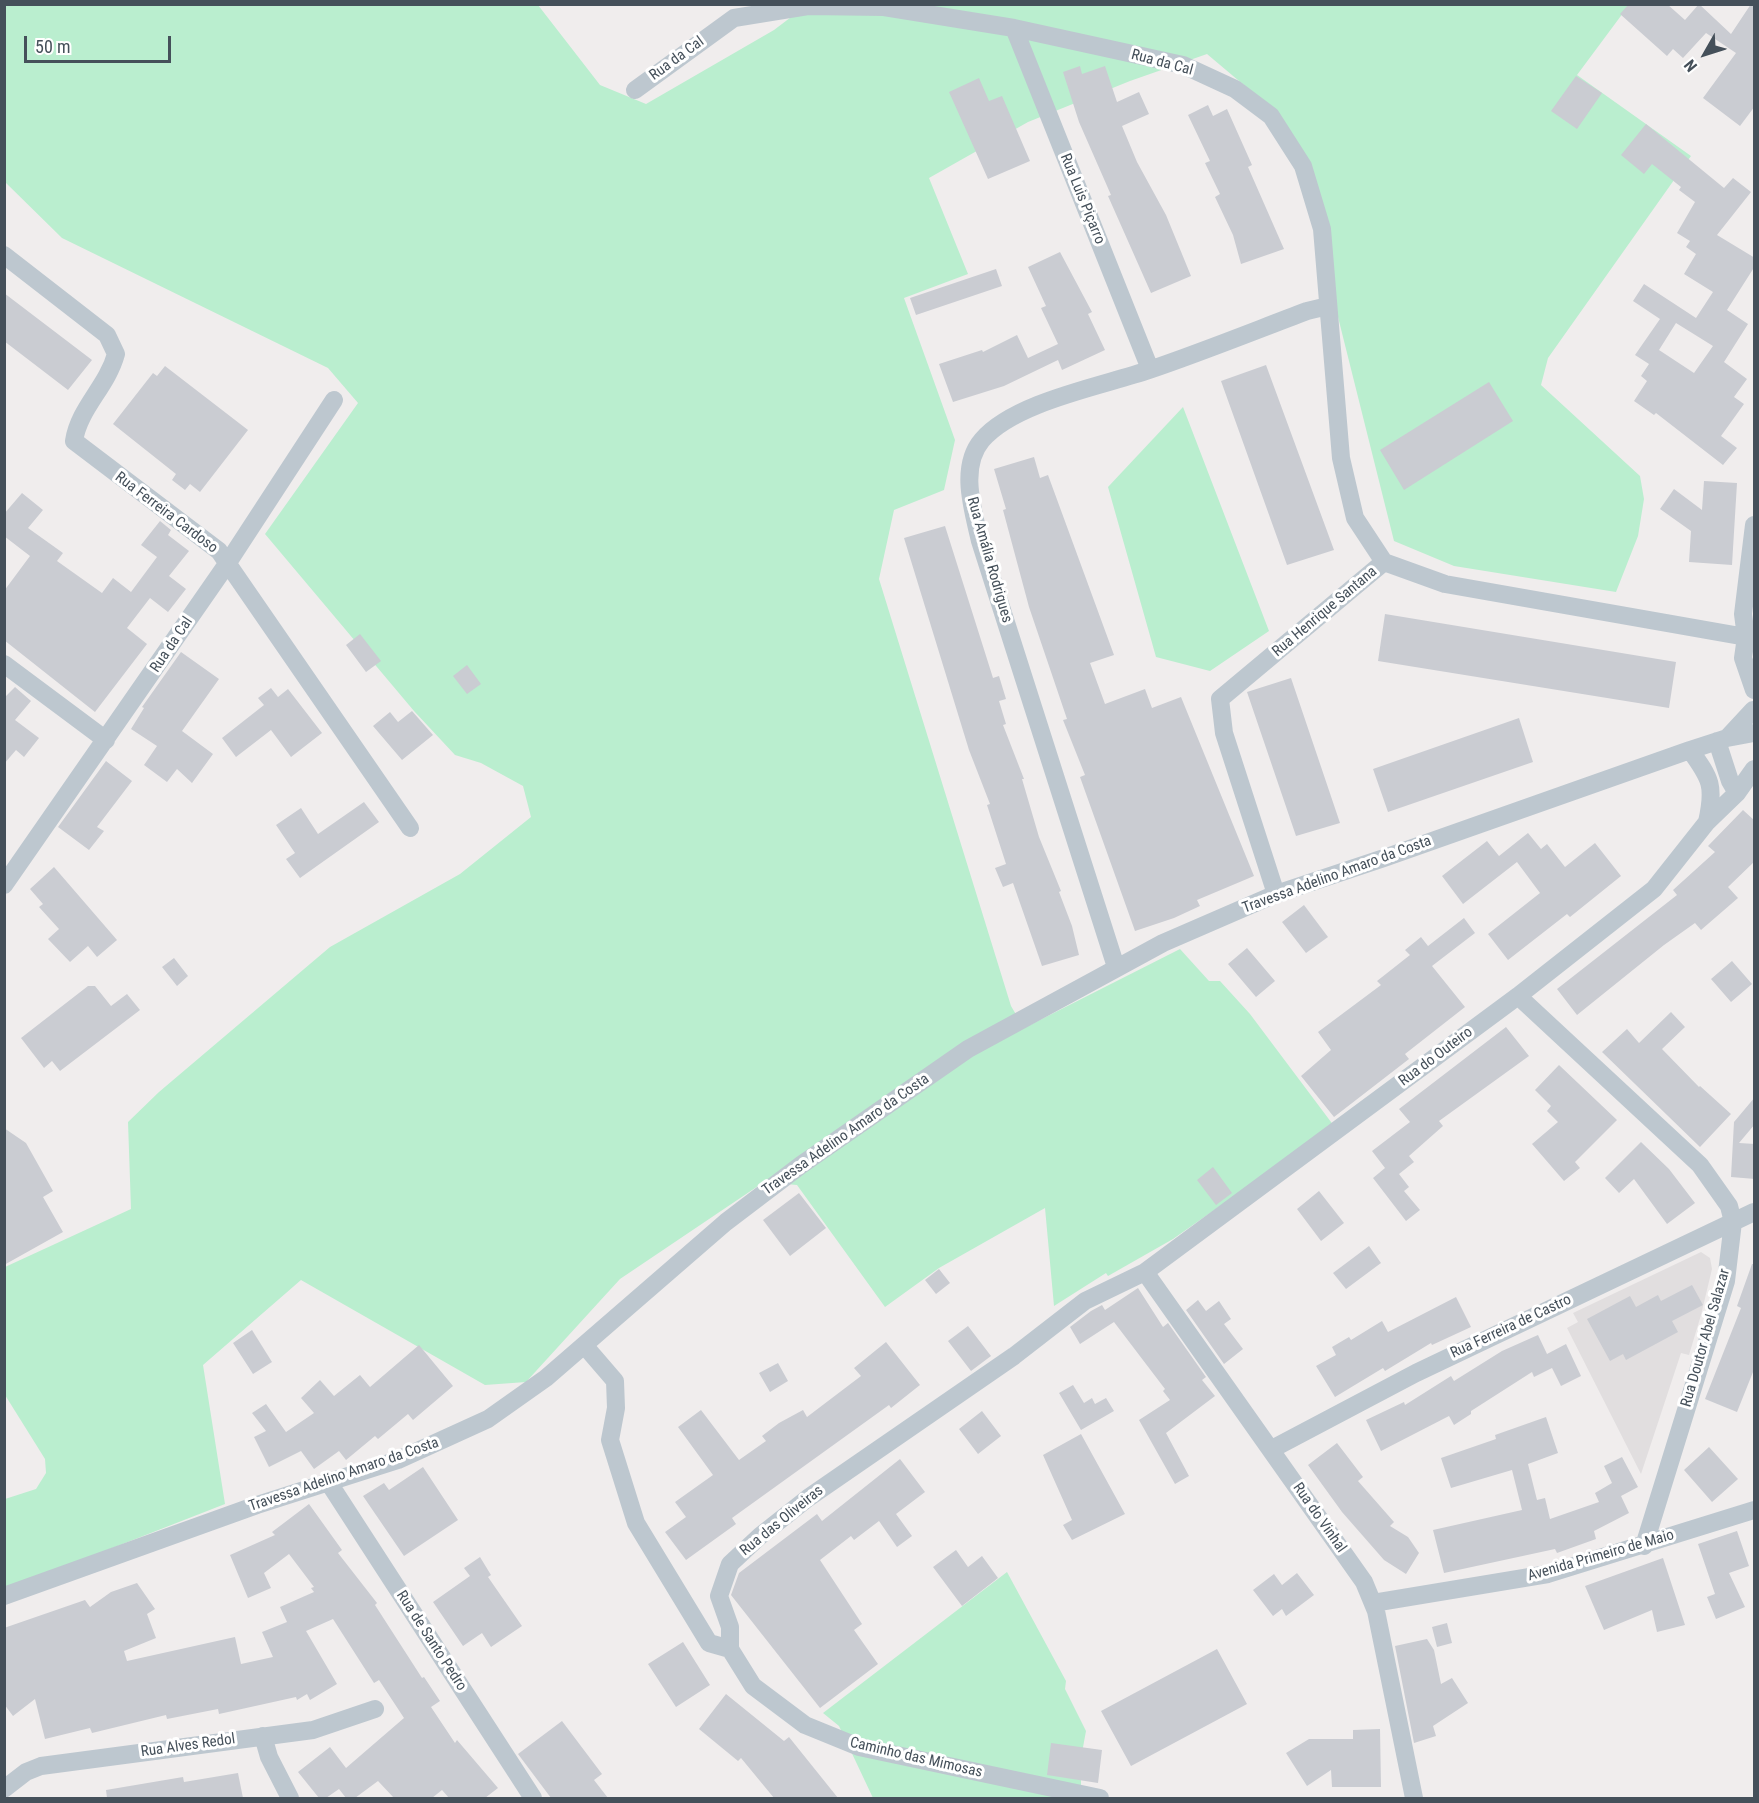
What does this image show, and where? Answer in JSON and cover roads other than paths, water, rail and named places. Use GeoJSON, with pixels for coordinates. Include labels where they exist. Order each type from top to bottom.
{"type":"FeatureCollection","features":[{"type":"Feature","properties":{"kind":"street","name":"Rua da Cal"},"geometry":{"type":"LineString","coordinates":[[635,90],[734,18],[808,6],[884,7],[1014,28],[1184,65],[1235,89],[1271,116],[1303,166],[1322,229],[1341,458],[1355,518],[1384,562]]}},
{"type":"Feature","properties":{"kind":"street","name":"Rua Luis Piçarro"},"geometry":{"type":"LineString","coordinates":[[1014,28],[1150,369]]}},
{"type":"Feature","properties":{"kind":"street","name":"Rua Ferreira Cardoso"},"geometry":{"type":"LineString","coordinates":[[4,255],[107,335],[116,354],[111,374],[77,423],[74,441],[219,551],[410,828]]}},
{"type":"Feature","properties":{"kind":"street","name":"Rua Amália Rodrigues"},"geometry":{"type":"LineString","coordinates":[[1116,967],[980,541],[969,492],[973,459],[981,441],[1003,421],[1026,409],[1150,369],[1307,311],[1328,306]]}},
{"type":"Feature","properties":{"kind":"street","name":"Rua da Cal"},"geometry":{"type":"LineString","coordinates":[[4,885],[226,564],[334,400]]}},
{"type":"Feature","properties":{"kind":"street"},"geometry":{"type":"LineString","coordinates":[[1755,525],[1743,614],[1750,641],[1743,658],[1755,690]]}},
{"type":"Feature","properties":{"kind":"street","name":"Rua Henrique Santana"},"geometry":{"type":"LineString","coordinates":[[1276,894],[1224,733],[1220,699],[1384,562],[1445,584],[1750,641]]}},
{"type":"Feature","properties":{"kind":"street"},"geometry":{"type":"LineString","coordinates":[[4,664],[106,740]]}},
{"type":"Feature","properties":{"kind":"street","name":"Travessa Adelino Amaro da Costa"},"geometry":{"type":"LineString","coordinates":[[1722,740],[1754,707]]}},
{"type":"Feature","properties":{"kind":"street","name":"Travessa Adelino Amaro da Costa"},"geometry":{"type":"LineString","coordinates":[[4,1596],[257,1505],[398,1460],[488,1419],[546,1378],[726,1222],[801,1165],[968,1049],[1163,943],[1276,894],[1690,750],[1755,733]]}},
{"type":"Feature","properties":{"kind":"street"},"geometry":{"type":"LineString","coordinates":[[1722,740],[1730,781],[1737,793]]}},
{"type":"Feature","properties":{"kind":"street","name":"Rua do Outeiro"},"geometry":{"type":"LineString","coordinates":[[1690,750],[1710,781],[1713,795],[1707,822]]}},
{"type":"Feature","properties":{"kind":"street","name":"Rua do Outeiro"},"geometry":{"type":"LineString","coordinates":[[1145,1272],[1518,996],[1654,889],[1707,822],[1737,793],[1755,769]]}},
{"type":"Feature","properties":{"kind":"street"},"geometry":{"type":"LineString","coordinates":[[1518,996],[1700,1165],[1729,1206],[1733,1222]]}},
{"type":"Feature","properties":{"kind":"street","name":"Rua Ferreira de Castro"},"geometry":{"type":"LineString","coordinates":[[1272,1449],[1416,1372],[1755,1212]]}},
{"type":"Feature","properties":{"kind":"street","name":"Rua Doutor Abel Salazar"},"geometry":{"type":"LineString","coordinates":[[1644,1546],[1726,1281],[1733,1222]]}},
{"type":"Feature","properties":{"kind":"street","name":"Rua do Vinhal"},"geometry":{"type":"LineString","coordinates":[[1145,1272],[1364,1582],[1373,1604],[1414,1798]]}},
{"type":"Feature","properties":{"kind":"street","name":"Rua das Oliveiras"},"geometry":{"type":"LineString","coordinates":[[730,1649],[730,1627],[719,1596],[730,1564],[760,1536],[808,1498],[1014,1356],[1085,1302],[1145,1272]]}},
{"type":"Feature","properties":{"kind":"street"},"geometry":{"type":"LineString","coordinates":[[584,1345],[615,1381],[616,1408],[610,1440],[636,1523],[709,1643],[730,1649]]}},
{"type":"Feature","properties":{"kind":"street","name":"Rua de Santo Pedro"},"geometry":{"type":"LineString","coordinates":[[329,1483],[533,1798]]}},
{"type":"Feature","properties":{"kind":"street","name":"Avenida Primeiro de Maio"},"geometry":{"type":"LineString","coordinates":[[1373,1604],[1548,1574],[1755,1510]]}},
{"type":"Feature","properties":{"kind":"street","name":"Caminho das Mimosas"},"geometry":{"type":"LineString","coordinates":[[730,1649],[753,1686],[805,1725],[860,1747],[1100,1798]]}},
{"type":"Feature","properties":{"kind":"street","name":"Rua Alves Redol"},"geometry":{"type":"LineString","coordinates":[[4,1789],[26,1772],[41,1766],[313,1730],[375,1709]]}},
{"type":"Feature","properties":{"kind":"street"},"geometry":{"type":"LineString","coordinates":[[263,1736],[269,1757],[290,1798]]}}]}
